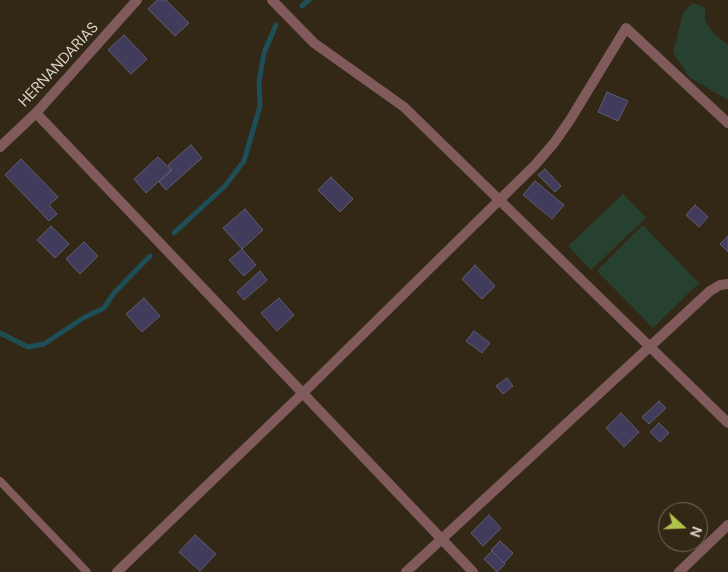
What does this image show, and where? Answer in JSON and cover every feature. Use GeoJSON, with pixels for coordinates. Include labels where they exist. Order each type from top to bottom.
{"type":"FeatureCollection","features":[{"type":"Feature","properties":{"kind":"street","name":"HERNANDARIAS"},"geometry":{"type":"LineString","coordinates":[[0,147],[36,113],[137,0]]}},
{"type":"Feature","properties":{"kind":"street"},"geometry":{"type":"LineString","coordinates":[[272,0],[314,43],[404,107],[728,423]]}},
{"type":"Feature","properties":{"kind":"street"},"geometry":{"type":"LineString","coordinates":[[117,572],[500,201],[554,143],[626,28],[728,123]]}},
{"type":"Feature","properties":{"kind":"street"},"geometry":{"type":"LineString","coordinates":[[36,113],[473,572]]}},
{"type":"Feature","properties":{"kind":"street"},"geometry":{"type":"LineString","coordinates":[[406,572],[710,291],[720,284],[728,284]]}},
{"type":"Feature","properties":{"kind":"street"},"geometry":{"type":"LineString","coordinates":[[679,572],[728,525]]}},
{"type":"Feature","properties":{"kind":"lane"},"geometry":{"type":"LineString","coordinates":[[0,481],[87,572]]}},
{"type":"Feature","properties":{"kind":"green space"},"geometry":{"type":"Polygon","coordinates":[[[692,3],[705,7],[705,21],[713,33],[728,45],[728,100],[689,77],[673,52],[683,13],[692,3]]]}},
{"type":"Feature","properties":{"kind":"green space"},"geometry":{"type":"Polygon","coordinates":[[[623,194],[646,218],[591,270],[568,246],[623,194]]]}},
{"type":"Feature","properties":{"kind":"green space"},"geometry":{"type":"Polygon","coordinates":[[[643,225],[699,283],[653,328],[597,271],[643,225]]]}},
{"type":"Feature","properties":{"kind":"building"},"geometry":{"type":"Polygon","coordinates":[[[157,0],[166,0],[189,23],[175,36],[148,9],[157,0]]]}},
{"type":"Feature","properties":{"kind":"building"},"geometry":{"type":"Polygon","coordinates":[[[124,35],[147,59],[131,74],[108,50],[124,35]]]}},
{"type":"Feature","properties":{"kind":"building"},"geometry":{"type":"Polygon","coordinates":[[[607,92],[628,101],[618,121],[598,112],[607,92]]]}},
{"type":"Feature","properties":{"kind":"building"},"geometry":{"type":"Polygon","coordinates":[[[191,145],[202,158],[166,190],[159,182],[172,170],[168,165],[191,145]]]}},
{"type":"Feature","properties":{"kind":"building"},"geometry":{"type":"Polygon","coordinates":[[[158,157],[171,170],[146,193],[134,179],[158,157]]]}},
{"type":"Feature","properties":{"kind":"building"},"geometry":{"type":"Polygon","coordinates":[[[21,159],[58,197],[49,205],[57,214],[49,221],[5,175],[21,159]]]}},
{"type":"Feature","properties":{"kind":"building"},"geometry":{"type":"Polygon","coordinates":[[[545,169],[561,186],[555,192],[538,175],[545,169]]]}},
{"type":"Feature","properties":{"kind":"building"},"geometry":{"type":"Polygon","coordinates":[[[331,177],[353,199],[340,212],[318,190],[331,177]]]}},
{"type":"Feature","properties":{"kind":"building"},"geometry":{"type":"Polygon","coordinates":[[[535,181],[564,205],[552,219],[523,195],[535,181]]]}},
{"type":"Feature","properties":{"kind":"building"},"geometry":{"type":"Polygon","coordinates":[[[695,205],[708,217],[699,227],[686,215],[695,205]]]}},
{"type":"Feature","properties":{"kind":"building"},"geometry":{"type":"Polygon","coordinates":[[[245,209],[263,230],[242,249],[223,228],[245,209]]]}},
{"type":"Feature","properties":{"kind":"building"},"geometry":{"type":"Polygon","coordinates":[[[51,226],[69,244],[55,258],[37,240],[51,226]]]}},
{"type":"Feature","properties":{"kind":"building"},"geometry":{"type":"Polygon","coordinates":[[[728,236],[728,252],[720,244],[728,236]]]}},
{"type":"Feature","properties":{"kind":"building"},"geometry":{"type":"Polygon","coordinates":[[[84,242],[98,256],[80,274],[66,259],[84,242]]]}},
{"type":"Feature","properties":{"kind":"building"},"geometry":{"type":"Polygon","coordinates":[[[242,249],[256,265],[244,276],[229,260],[242,249]]]}},
{"type":"Feature","properties":{"kind":"building"},"geometry":{"type":"Polygon","coordinates":[[[475,265],[495,286],[482,299],[462,279],[475,265]]]}},
{"type":"Feature","properties":{"kind":"building"},"geometry":{"type":"Polygon","coordinates":[[[260,271],[267,280],[244,300],[237,292],[260,271]]]}},
{"type":"Feature","properties":{"kind":"building"},"geometry":{"type":"Polygon","coordinates":[[[144,298],[160,316],[142,332],[126,314],[144,298]]]}},
{"type":"Feature","properties":{"kind":"building"},"geometry":{"type":"Polygon","coordinates":[[[279,298],[294,315],[277,331],[261,313],[279,298]]]}},
{"type":"Feature","properties":{"kind":"building"},"geometry":{"type":"Polygon","coordinates":[[[474,331],[490,343],[482,353],[466,341],[474,331]]]}},
{"type":"Feature","properties":{"kind":"building"},"geometry":{"type":"Polygon","coordinates":[[[507,378],[513,386],[503,394],[496,386],[507,378]]]}},
{"type":"Feature","properties":{"kind":"building"},"geometry":{"type":"Polygon","coordinates":[[[659,401],[666,408],[649,424],[642,417],[659,401]]]}},
{"type":"Feature","properties":{"kind":"building"},"geometry":{"type":"Polygon","coordinates":[[[621,413],[639,432],[624,447],[606,428],[621,413]]]}},
{"type":"Feature","properties":{"kind":"building"},"geometry":{"type":"Polygon","coordinates":[[[659,423],[669,433],[660,442],[650,432],[659,423]]]}},
{"type":"Feature","properties":{"kind":"building"},"geometry":{"type":"Polygon","coordinates":[[[489,515],[501,528],[483,546],[471,533],[489,515]]]}},
{"type":"Feature","properties":{"kind":"building"},"geometry":{"type":"Polygon","coordinates":[[[195,535],[216,554],[200,571],[179,552],[195,535]]]}},
{"type":"Feature","properties":{"kind":"building"},"geometry":{"type":"Polygon","coordinates":[[[500,541],[513,553],[504,563],[491,550],[500,541]]]}},
{"type":"Feature","properties":{"kind":"building"},"geometry":{"type":"Polygon","coordinates":[[[492,551],[505,564],[497,572],[484,559],[492,551]]]}},
{"type":"Feature","properties":{"kind":"waterway"},"geometry":{"type":"LineString","coordinates":[[302,6],[309,0]]}},
{"type":"Feature","properties":{"kind":"waterway"},"geometry":{"type":"LineString","coordinates":[[174,233],[225,186],[244,161],[260,106],[259,82],[264,53],[276,25]]}},
{"type":"Feature","properties":{"kind":"waterway"},"geometry":{"type":"LineString","coordinates":[[0,333],[28,347],[44,344],[85,317],[104,308],[114,293],[150,256]]}}]}
